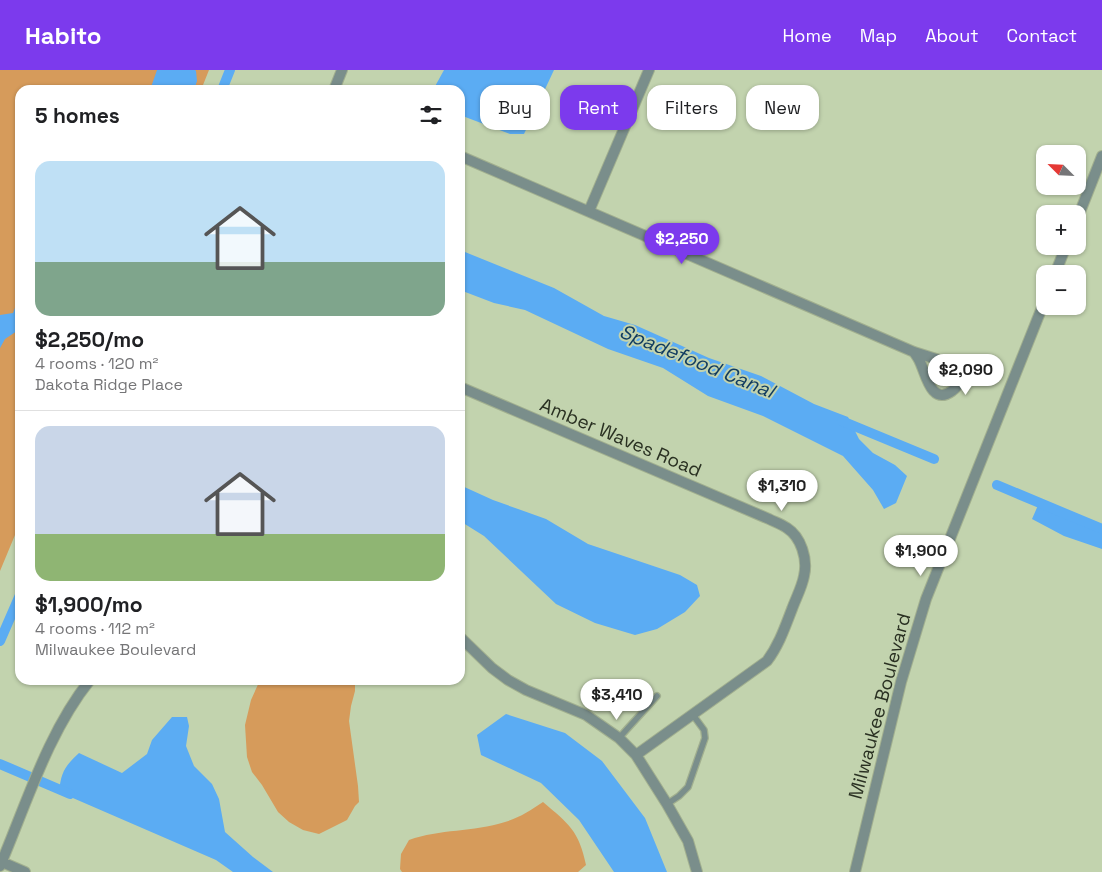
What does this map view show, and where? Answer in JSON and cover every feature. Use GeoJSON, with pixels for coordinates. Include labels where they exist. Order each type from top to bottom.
{"type":"FeatureCollection","features":[{"type":"Feature","properties":{"kind":"street"},"geometry":{"type":"LineString","coordinates":[[336,85],[342,70]]}},
{"type":"Feature","properties":{"kind":"street"},"geometry":{"type":"LineString","coordinates":[[589,211],[649,70]]}},
{"type":"Feature","properties":{"kind":"street"},"geometry":{"type":"LineString","coordinates":[[1083,205],[1102,156]]}},
{"type":"Feature","properties":{"kind":"street"},"geometry":{"type":"LineString","coordinates":[[465,158],[914,352],[952,364],[959,370],[958,386],[949,393],[942,395],[934,392],[928,384],[914,352]]}},
{"type":"Feature","properties":{"kind":"street","name":"Milwaukee Boulevard"},"geometry":{"type":"LineString","coordinates":[[854,872],[901,682],[926,599],[1039,315]]}},
{"type":"Feature","properties":{"kind":"street","name":"Amber Waves Road"},"geometry":{"type":"LineString","coordinates":[[465,389],[769,519],[787,528],[802,547],[805,561],[804,576],[776,649],[767,661],[636,755]]}},
{"type":"Feature","properties":{"kind":"street"},"geometry":{"type":"LineString","coordinates":[[465,642],[492,668],[508,680],[526,690],[586,715],[619,738],[636,755],[667,804],[688,841],[698,872]]}},
{"type":"Feature","properties":{"kind":"street"},"geometry":{"type":"LineString","coordinates":[[25,872],[1,864],[50,745],[68,710],[86,685]]}},
{"type":"Feature","properties":{"kind":"lane"},"geometry":{"type":"LineString","coordinates":[[619,738],[657,696]]}},
{"type":"Feature","properties":{"kind":"lane"},"geometry":{"type":"LineString","coordinates":[[667,804],[688,787],[705,738],[704,730],[692,715]]}},
{"type":"Feature","properties":{"kind":"shaded area"},"geometry":{"type":"Polygon","coordinates":[[[0,70],[209,70],[203,85],[15,85],[15,535],[0,571],[0,70]]]}},
{"type":"Feature","properties":{"kind":"shaded area"},"geometry":{"type":"Polygon","coordinates":[[[258,685],[355,685],[349,721],[359,802],[347,820],[319,834],[303,830],[289,822],[278,812],[252,772],[247,757],[245,725],[251,700],[258,685]]]}},
{"type":"Feature","properties":{"kind":"shaded area"},"geometry":{"type":"Polygon","coordinates":[[[543,802],[572,829],[580,844],[586,865],[578,872],[402,872],[400,869],[401,854],[409,840],[421,836],[505,822],[520,816],[543,802]]]}},
{"type":"Feature","properties":{"kind":"water"},"geometry":{"type":"Polygon","coordinates":[[[157,70],[196,71],[196,85],[152,85],[157,70]]]}},
{"type":"Feature","properties":{"kind":"water"},"geometry":{"type":"Polygon","coordinates":[[[444,70],[554,70],[547,85],[480,85],[480,123],[465,117],[465,85],[436,85],[444,70]]]}},
{"type":"Feature","properties":{"kind":"water"},"geometry":{"type":"Polygon","coordinates":[[[499,130],[526,130],[524,134],[510,134],[499,130]]]}},
{"type":"Feature","properties":{"kind":"water"},"geometry":{"type":"Polygon","coordinates":[[[465,252],[554,288],[604,316],[635,325],[709,358],[761,376],[814,404],[848,417],[859,439],[873,453],[895,465],[907,476],[896,503],[884,509],[873,490],[843,456],[763,416],[708,396],[663,368],[608,349],[525,310],[494,303],[465,292],[465,252]]]}},
{"type":"Feature","properties":{"kind":"water"},"geometry":{"type":"Polygon","coordinates":[[[15,308],[15,332],[5,339],[0,348],[0,315],[13,313],[15,308]]]}},
{"type":"Feature","properties":{"kind":"water"},"geometry":{"type":"Polygon","coordinates":[[[465,487],[493,500],[546,519],[588,544],[680,575],[697,585],[700,596],[685,612],[657,629],[635,635],[595,623],[556,604],[484,536],[465,524],[465,487]]]}},
{"type":"Feature","properties":{"kind":"water"},"geometry":{"type":"Polygon","coordinates":[[[1039,503],[1084,522],[1102,526],[1102,549],[1064,536],[1032,519],[1039,503]]]}},
{"type":"Feature","properties":{"kind":"water"},"geometry":{"type":"Polygon","coordinates":[[[506,714],[565,733],[602,761],[645,818],[667,872],[614,872],[579,820],[541,783],[481,755],[477,735],[506,714]]]}},
{"type":"Feature","properties":{"kind":"water"},"geometry":{"type":"Polygon","coordinates":[[[172,717],[187,717],[189,726],[186,746],[194,766],[212,784],[219,799],[225,832],[273,872],[233,872],[216,860],[59,792],[64,770],[79,753],[122,773],[147,754],[152,740],[172,717]]]}},
{"type":"Feature","properties":{"kind":"waterway"},"geometry":{"type":"LineString","coordinates":[[224,85],[230,70]]}},
{"type":"Feature","properties":{"kind":"waterway","name":"Spadefood Canal"},"geometry":{"type":"LineString","coordinates":[[842,421],[934,459]]}},
{"type":"Feature","properties":{"kind":"waterway","name":"Spadefood Canal"},"geometry":{"type":"LineString","coordinates":[[997,485],[1102,529]]}},
{"type":"Feature","properties":{"kind":"waterway"},"geometry":{"type":"LineString","coordinates":[[0,641],[15,606]]}},
{"type":"Feature","properties":{"kind":"waterway"},"geometry":{"type":"LineString","coordinates":[[0,764],[70,794]]}}]}
